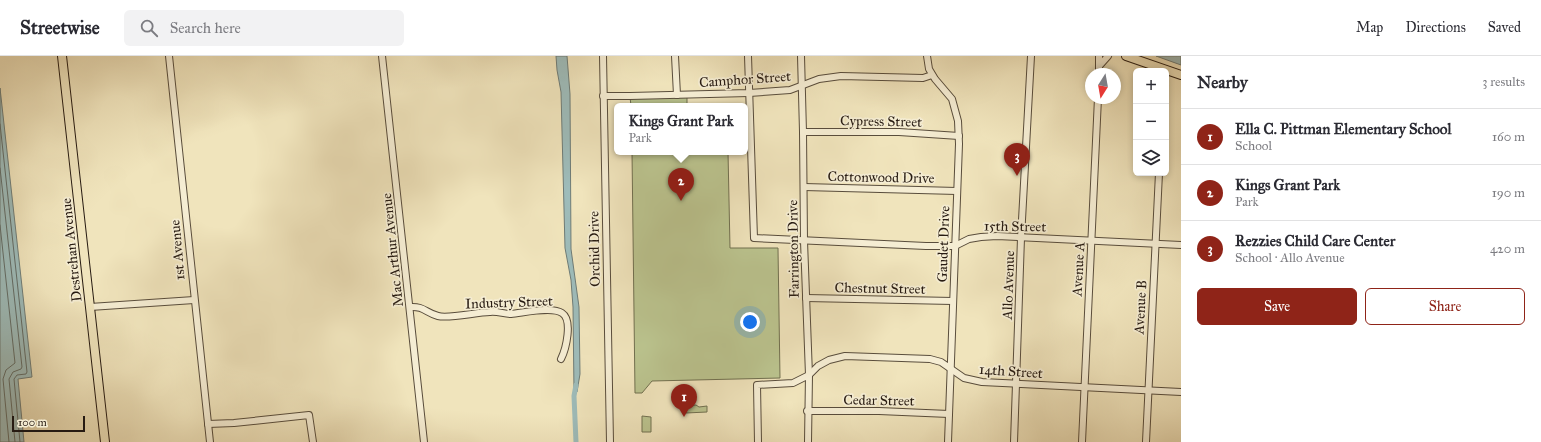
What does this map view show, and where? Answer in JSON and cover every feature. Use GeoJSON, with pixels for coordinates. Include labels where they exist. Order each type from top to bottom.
{"type":"FeatureCollection","features":[{"type":"Feature","properties":{"kind":"main road","name":"Destrehan Avenue"},"geometry":{"type":"LineString","coordinates":[[62,56],[104,442]]}},
{"type":"Feature","properties":{"kind":"main road"},"geometry":{"type":"LineString","coordinates":[[1126,56],[1159,68]]}},
{"type":"Feature","properties":{"kind":"main road"},"geometry":{"type":"LineString","coordinates":[[1169,72],[1181,76]]}},
{"type":"Feature","properties":{"kind":"street","name":"1st Avenue"},"geometry":{"type":"LineString","coordinates":[[169,56],[210,442]]}},
{"type":"Feature","properties":{"kind":"street","name":"Mac Arthur Avenue"},"geometry":{"type":"LineString","coordinates":[[382,56],[424,442]]}},
{"type":"Feature","properties":{"kind":"street","name":"Orchid Drive"},"geometry":{"type":"LineString","coordinates":[[603,56],[610,442]]}},
{"type":"Feature","properties":{"kind":"street"},"geometry":{"type":"LineString","coordinates":[[676,56],[677,95]]}},
{"type":"Feature","properties":{"kind":"street"},"geometry":{"type":"LineString","coordinates":[[748,56],[749,93]]}},
{"type":"Feature","properties":{"kind":"street","name":"Farrington Drive"},"geometry":{"type":"LineString","coordinates":[[801,56],[804,132],[804,241],[809,375],[808,442]]}},
{"type":"Feature","properties":{"kind":"street","name":"Gaudet Drive"},"geometry":{"type":"LineString","coordinates":[[927,56],[929,69],[934,80],[952,99],[958,121],[959,136],[952,370],[948,442]]}},
{"type":"Feature","properties":{"kind":"street","name":"Allo Avenue"},"geometry":{"type":"LineString","coordinates":[[1014,442],[1031,56]]}},
{"type":"Feature","properties":{"kind":"street"},"geometry":{"type":"LineString","coordinates":[[1099,56],[1100,68]]}},
{"type":"Feature","properties":{"kind":"street"},"geometry":{"type":"LineString","coordinates":[[1100,65],[1108,56]]}},
{"type":"Feature","properties":{"kind":"street","name":"Camphor Street"},"geometry":{"type":"LineString","coordinates":[[603,96],[749,93],[790,90],[819,79],[841,76],[923,78],[932,75]]}},
{"type":"Feature","properties":{"kind":"street","name":"15th Street"},"geometry":{"type":"LineString","coordinates":[[749,93],[754,238],[955,246],[968,239],[981,237],[1181,245]]}},
{"type":"Feature","properties":{"kind":"street","name":"Avenue A"},"geometry":{"type":"LineString","coordinates":[[1082,442],[1098,104]]}},
{"type":"Feature","properties":{"kind":"street","name":"Cypress Street"},"geometry":{"type":"LineString","coordinates":[[804,132],[900,132],[959,136]]}},
{"type":"Feature","properties":{"kind":"street","name":"Avenue B"},"geometry":{"type":"LineString","coordinates":[[1146,442],[1159,176]]}},
{"type":"Feature","properties":{"kind":"street","name":"Cottonwood Drive"},"geometry":{"type":"LineString","coordinates":[[804,187],[957,191]]}},
{"type":"Feature","properties":{"kind":"street","name":"Chestnut Street"},"geometry":{"type":"LineString","coordinates":[[806,298],[953,301]]}},
{"type":"Feature","properties":{"kind":"street"},"geometry":{"type":"LineString","coordinates":[[90,307],[194,300]]}},
{"type":"Feature","properties":{"kind":"street","name":"Industry Street"},"geometry":{"type":"LineString","coordinates":[[410,307],[422,308],[439,316],[490,312],[509,314],[549,310],[562,313],[566,317],[568,323],[567,341],[561,359]]}},
{"type":"Feature","properties":{"kind":"street","name":"14th Street"},"geometry":{"type":"LineString","coordinates":[[758,442],[757,385],[793,382],[809,375],[818,366],[829,360],[844,356],[930,359],[941,362],[964,378],[982,382],[1181,392]]}},
{"type":"Feature","properties":{"kind":"street","name":"Cedar Street"},"geometry":{"type":"LineString","coordinates":[[808,411],[879,411],[949,414]]}},
{"type":"Feature","properties":{"kind":"street"},"geometry":{"type":"LineString","coordinates":[[208,424],[234,423],[309,415],[313,442]]}},
{"type":"Feature","properties":{"kind":"green space"},"geometry":{"type":"Polygon","coordinates":[[[687,95],[687,103],[631,103],[630,97],[687,95]]]}},
{"type":"Feature","properties":{"kind":"green space"},"geometry":{"type":"Polygon","coordinates":[[[632,155],[728,155],[730,248],[778,248],[780,378],[652,381],[642,393],[635,393],[632,155]]]}},
{"type":"Feature","properties":{"kind":"green space"},"geometry":{"type":"Polygon","coordinates":[[[696,405],[699,407],[707,406],[707,412],[686,413],[686,406],[696,405]]]}},
{"type":"Feature","properties":{"kind":"green space"},"geometry":{"type":"Polygon","coordinates":[[[642,416],[651,417],[651,432],[642,432],[642,416]]]}},
{"type":"Feature","properties":{"kind":"water"},"geometry":{"type":"Polygon","coordinates":[[[556,56],[567,56],[570,94],[571,249],[579,307],[580,374],[577,392],[574,392],[573,307],[571,280],[565,248],[561,92],[556,56]]]}},
{"type":"Feature","properties":{"kind":"water"},"geometry":{"type":"Polygon","coordinates":[[[1156,56],[1181,56],[1181,65],[1156,56]]]}},
{"type":"Feature","properties":{"kind":"water"},"geometry":{"type":"Polygon","coordinates":[[[0,88],[32,377],[18,379],[24,442],[0,442],[0,88]]]}},
{"type":"Feature","properties":{"kind":"waterway"},"geometry":{"type":"LineString","coordinates":[[576,385],[574,396],[576,442]]}},
{"type":"Feature","properties":{"kind":"place","name":"Rezzies Child Care Center"},"geometry":{"type":"Point","coordinates":[1017,176]}},
{"type":"Feature","properties":{"kind":"place","name":"Kings Grant Park"},"geometry":{"type":"Point","coordinates":[681,201]}},
{"type":"Feature","properties":{"kind":"place","name":"Ella C. Pittman Elementary School"},"geometry":{"type":"Point","coordinates":[684,417]}}]}
